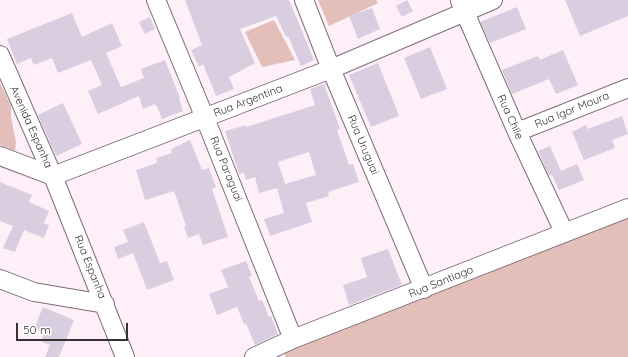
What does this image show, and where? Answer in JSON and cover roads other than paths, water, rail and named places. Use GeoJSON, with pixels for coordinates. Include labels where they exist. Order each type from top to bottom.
{"type":"FeatureCollection","features":[{"type":"Feature","properties":{"kind":"street","name":"Rua Paraguai"},"geometry":{"type":"LineString","coordinates":[[156,0],[206,118],[293,339]]}},
{"type":"Feature","properties":{"kind":"street","name":"Rua Uruguai"},"geometry":{"type":"LineString","coordinates":[[304,0],[331,69],[424,289]]}},
{"type":"Feature","properties":{"kind":"street","name":"Rua Argentina"},"geometry":{"type":"LineString","coordinates":[[53,176],[331,69],[462,6],[493,0]]}},
{"type":"Feature","properties":{"kind":"street","name":"Rua Chile"},"geometry":{"type":"LineString","coordinates":[[462,6],[517,132],[564,232]]}},
{"type":"Feature","properties":{"kind":"street","name":"Avenida Espanha"},"geometry":{"type":"LineString","coordinates":[[0,55],[53,176]]}},
{"type":"Feature","properties":{"kind":"street","name":"Rua Igor Moura"},"geometry":{"type":"LineString","coordinates":[[517,132],[628,88]]}},
{"type":"Feature","properties":{"kind":"street"},"geometry":{"type":"LineString","coordinates":[[0,156],[53,176]]}},
{"type":"Feature","properties":{"kind":"street","name":"Rua Espanha"},"geometry":{"type":"LineString","coordinates":[[53,176],[125,357]]}},
{"type":"Feature","properties":{"kind":"street","name":"Rua Santiago"},"geometry":{"type":"LineString","coordinates":[[254,357],[293,339],[628,208]]}},
{"type":"Feature","properties":{"kind":"street"},"geometry":{"type":"LineString","coordinates":[[0,279],[34,292],[105,304]]}}]}
